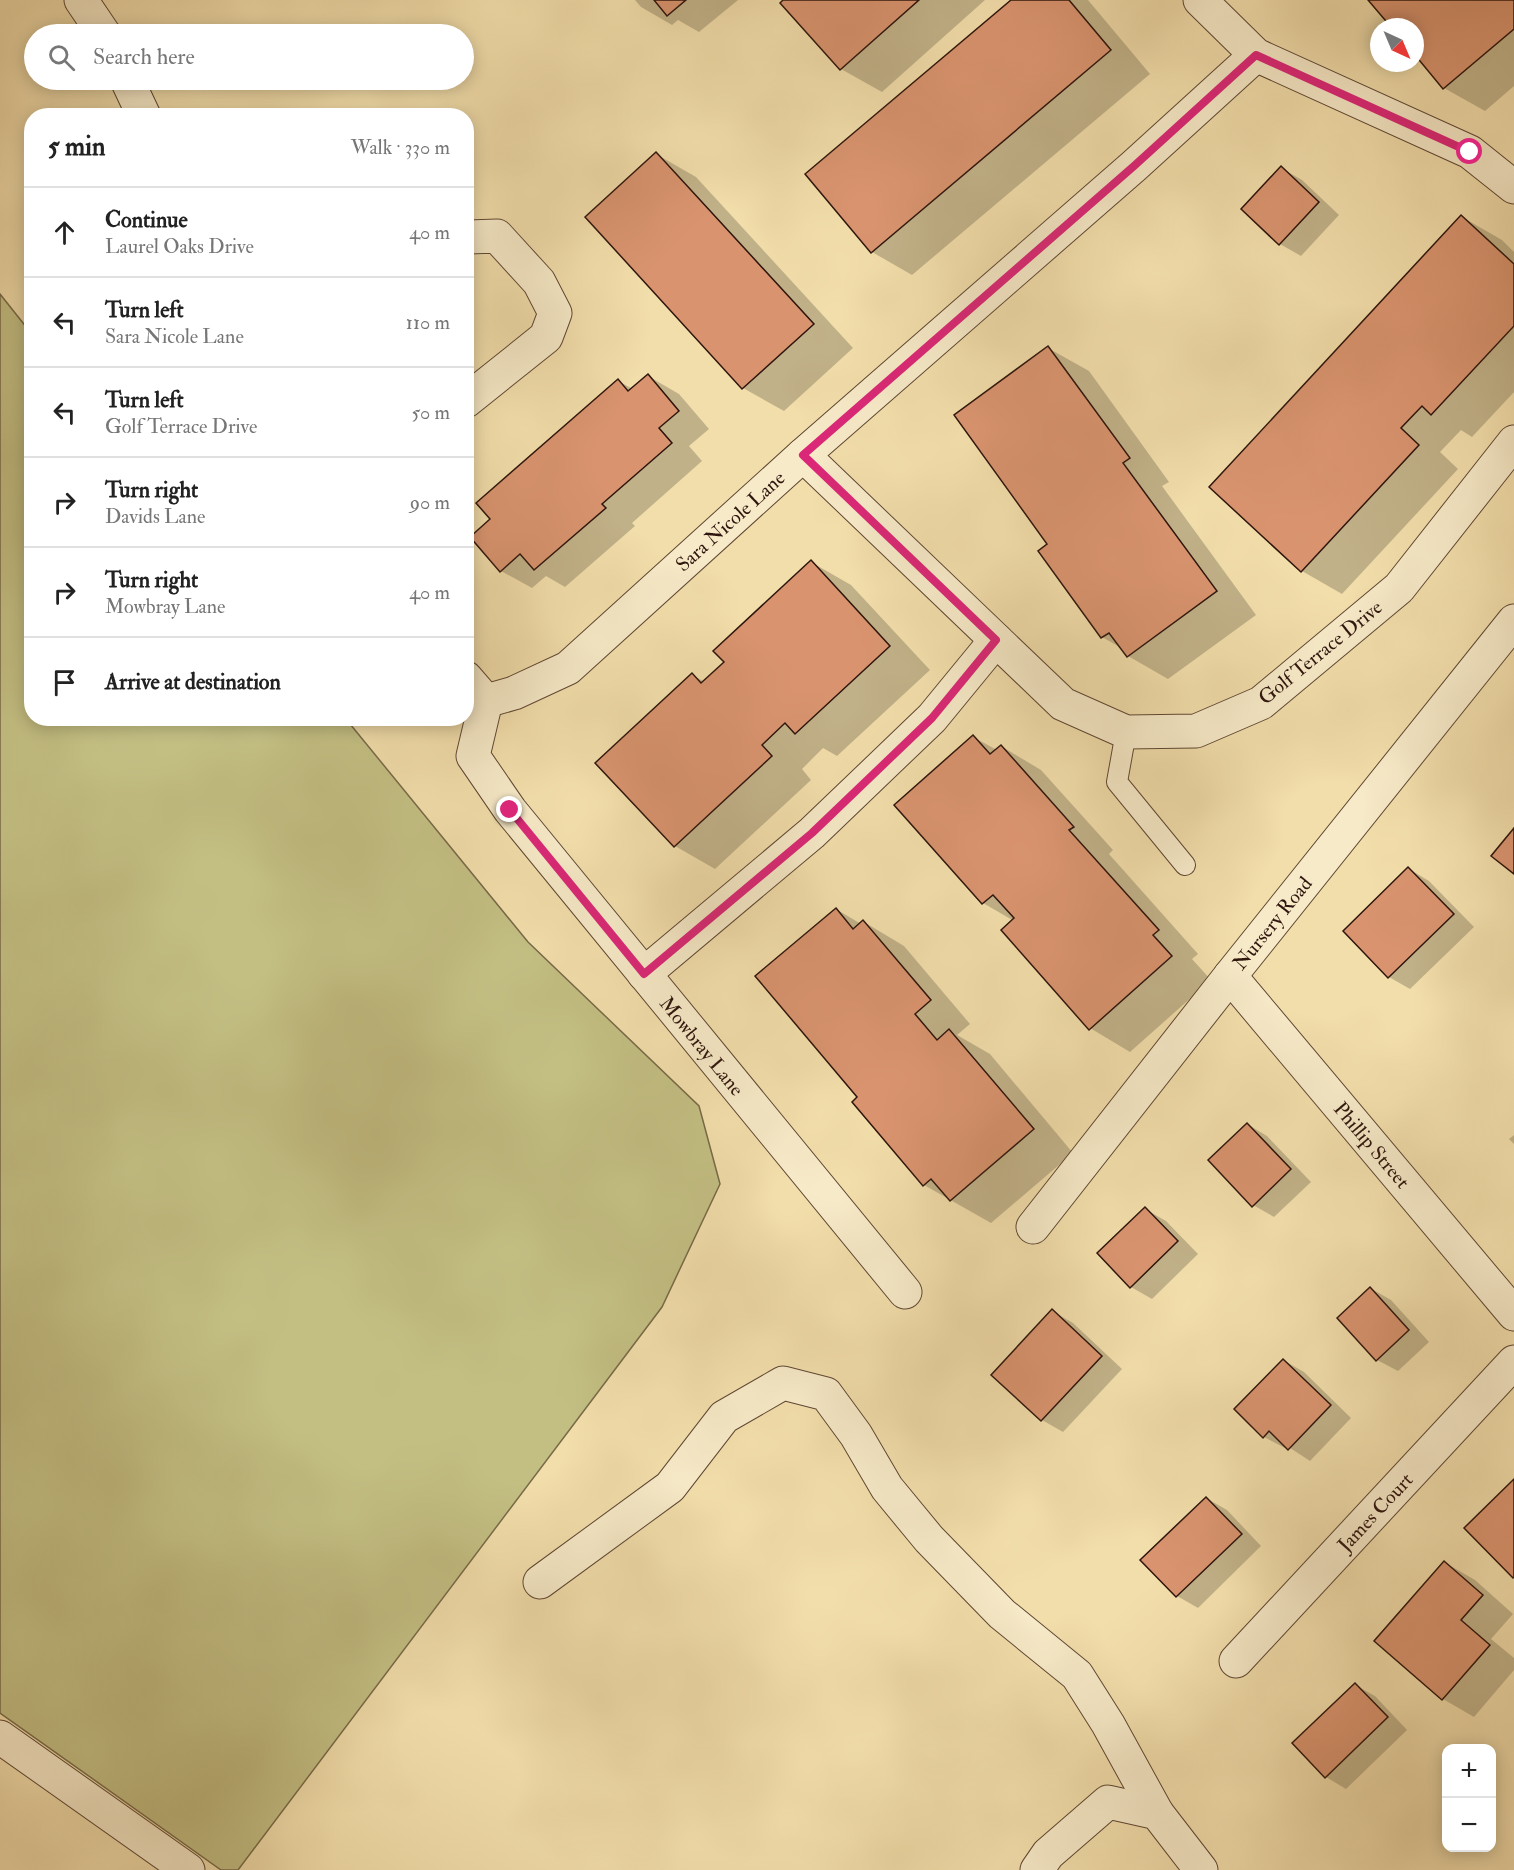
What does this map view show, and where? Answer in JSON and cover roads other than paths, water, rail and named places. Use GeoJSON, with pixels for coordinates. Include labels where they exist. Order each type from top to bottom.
{"type":"FeatureCollection","features":[{"type":"Feature","properties":{"kind":"street"},"geometry":{"type":"LineString","coordinates":[[81,0],[97,24]]}},
{"type":"Feature","properties":{"kind":"street"},"geometry":{"type":"LineString","coordinates":[[1200,0],[1256,55],[1470,152],[1510,177]]}},
{"type":"Feature","properties":{"kind":"street","name":"Sara Nicole Lane"},"geometry":{"type":"LineString","coordinates":[[476,689],[514,693],[568,668],[803,455],[1134,166],[1256,55]]}},
{"type":"Feature","properties":{"kind":"street"},"geometry":{"type":"LineString","coordinates":[[132,90],[140,108]]}},
{"type":"Feature","properties":{"kind":"street"},"geometry":{"type":"LineString","coordinates":[[474,237],[497,236],[539,282],[555,312],[546,337],[474,395]]}},
{"type":"Feature","properties":{"kind":"street","name":"Golf Terrace Drive"},"geometry":{"type":"LineString","coordinates":[[803,455],[1063,704],[1126,732],[1196,731],[1261,703],[1399,588],[1514,442]]}},
{"type":"Feature","properties":{"kind":"street","name":"Nursery Road"},"geometry":{"type":"LineString","coordinates":[[1033,1227],[1514,621]]}},
{"type":"Feature","properties":{"kind":"street"},"geometry":{"type":"LineString","coordinates":[[644,974],[812,833],[932,718],[996,640]]}},
{"type":"Feature","properties":{"kind":"street","name":"Mowbray Lane"},"geometry":{"type":"LineString","coordinates":[[476,689],[473,756],[510,810],[904,1292]]}},
{"type":"Feature","properties":{"kind":"street","name":"Phillip Street"},"geometry":{"type":"LineString","coordinates":[[1230,976],[1514,1314]]}},
{"type":"Feature","properties":{"kind":"street","name":"James Court"},"geometry":{"type":"LineString","coordinates":[[1236,1661],[1514,1362]]}},
{"type":"Feature","properties":{"kind":"street"},"geometry":{"type":"LineString","coordinates":[[540,1582],[670,1487],[724,1417],[783,1383],[826,1394],[856,1436],[887,1488],[928,1539],[1002,1614],[1077,1675],[1108,1724],[1157,1813],[1202,1870]]}},
{"type":"Feature","properties":{"kind":"street"},"geometry":{"type":"LineString","coordinates":[[0,1737],[188,1870]]}},
{"type":"Feature","properties":{"kind":"street"},"geometry":{"type":"LineString","coordinates":[[1037,1870],[1048,1854],[1108,1802],[1157,1813]]}},
{"type":"Feature","properties":{"kind":"lane"},"geometry":{"type":"LineString","coordinates":[[1126,732],[1117,782],[1185,865]]}}]}
